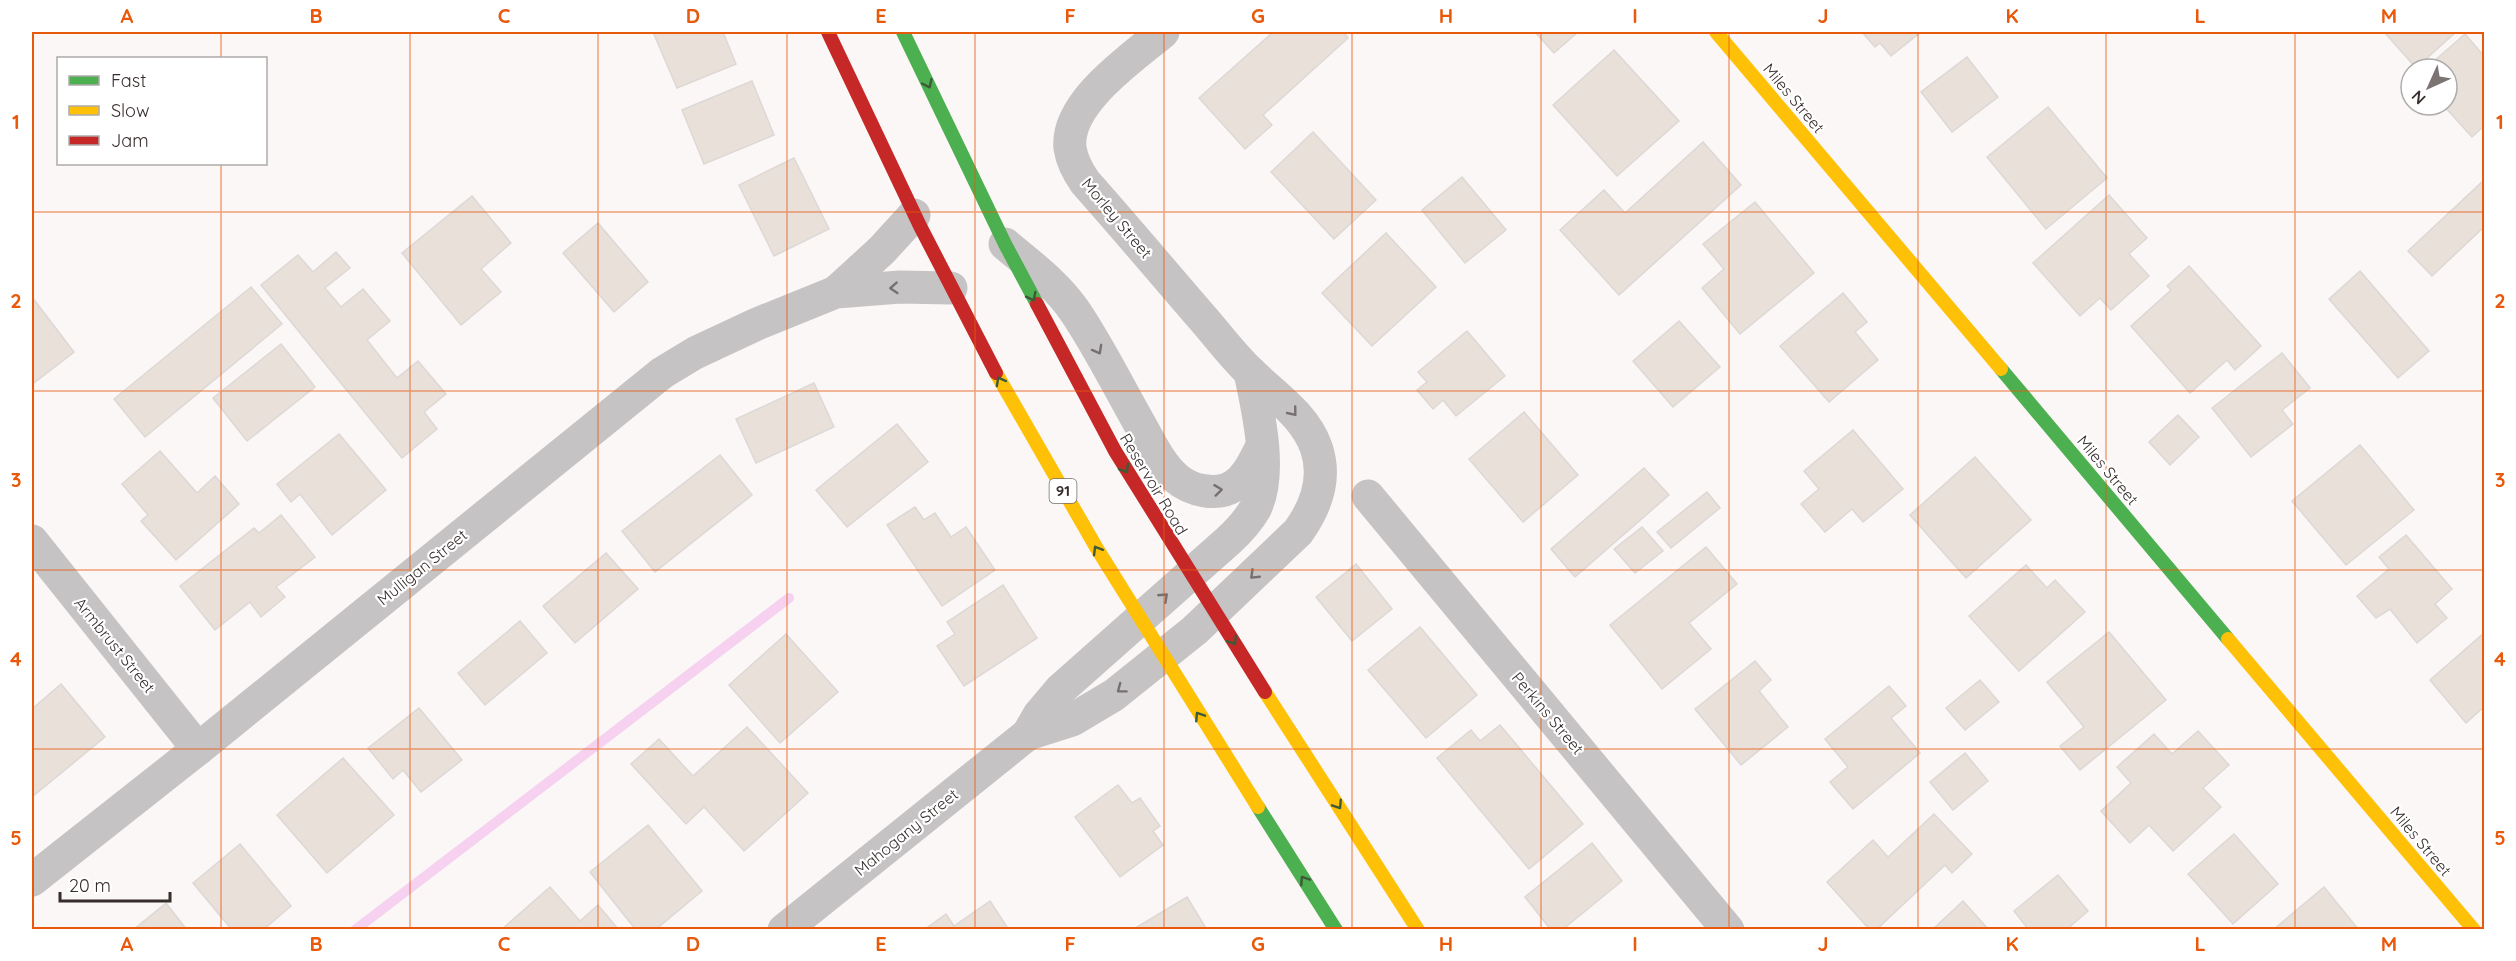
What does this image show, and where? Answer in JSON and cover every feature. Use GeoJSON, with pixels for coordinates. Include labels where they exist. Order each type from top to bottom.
{"type":"FeatureCollection","features":[{"type":"Feature","properties":{"kind":"main road","name":"91"},"geometry":{"type":"LineString","coordinates":[[828,32],[914,215],[1020,417],[1162,658],[1336,930]]}},
{"type":"Feature","properties":{"kind":"main road","name":"Reservoir Road"},"geometry":{"type":"LineString","coordinates":[[903,32],[1005,244],[1098,421],[1190,574],[1418,930]]}},
{"type":"Feature","properties":{"kind":"main road","name":"Miles Street"},"geometry":{"type":"LineString","coordinates":[[1716,32],[2474,930]]}},
{"type":"Feature","properties":{"kind":"street","name":"Morley Street"},"geometry":{"type":"LineString","coordinates":[[1163,32],[1091,96],[1075,120],[1071,132],[1072,159],[1085,182],[1250,372],[1284,400],[1309,432],[1321,467],[1321,482],[1307,519],[1298,532],[1215,612]]}},
{"type":"Feature","properties":{"kind":"street","name":"Mulligan Street"},"geometry":{"type":"LineString","coordinates":[[836,292],[882,250],[914,215]]}},
{"type":"Feature","properties":{"kind":"street"},"geometry":{"type":"LineString","coordinates":[[1005,244],[1041,274],[1067,301],[1160,458],[1177,479],[1187,485],[1208,491],[1227,489],[1244,477],[1261,448]]}},
{"type":"Feature","properties":{"kind":"street","name":"Mulligan Street"},"geometry":{"type":"LineString","coordinates":[[32,880],[662,373],[695,353],[836,292],[900,287],[951,288]]}},
{"type":"Feature","properties":{"kind":"street","name":"Morley Street"},"geometry":{"type":"LineString","coordinates":[[1139,620],[1237,532],[1255,508],[1262,481],[1261,448],[1259,417],[1250,372]]}},
{"type":"Feature","properties":{"kind":"street","name":"Perkins Street"},"geometry":{"type":"LineString","coordinates":[[1368,496],[1728,930]]}},
{"type":"Feature","properties":{"kind":"street","name":"Armbrust Street"},"geometry":{"type":"LineString","coordinates":[[32,541],[198,748]]}},
{"type":"Feature","properties":{"kind":"street","name":"Mahogany Street"},"geometry":{"type":"LineString","coordinates":[[1028,734],[1080,716],[1114,695],[1162,658],[1215,612]]}},
{"type":"Feature","properties":{"kind":"street","name":"Mahogany Street"},"geometry":{"type":"LineString","coordinates":[[784,930],[1028,734],[1050,700],[1139,620]]}},
{"type":"Feature","properties":{"kind":"building"},"geometry":{"type":"Polygon","coordinates":[[[653,32],[723,32],[736,64],[677,88],[653,32]]]}},
{"type":"Feature","properties":{"kind":"building"},"geometry":{"type":"Polygon","coordinates":[[[1273,32],[1343,32],[1348,38],[1263,115],[1272,125],[1245,149],[1199,98],[1273,32]]]}},
{"type":"Feature","properties":{"kind":"building"},"geometry":{"type":"Polygon","coordinates":[[[1535,32],[1578,32],[1554,53],[1535,32]]]}},
{"type":"Feature","properties":{"kind":"building"},"geometry":{"type":"Polygon","coordinates":[[[1862,32],[1921,32],[1891,56],[1880,43],[1875,47],[1862,32]]]}},
{"type":"Feature","properties":{"kind":"building"},"geometry":{"type":"Polygon","coordinates":[[[2384,32],[2456,32],[2428,57],[2406,57],[2384,32]]]}},
{"type":"Feature","properties":{"kind":"building"},"geometry":{"type":"Polygon","coordinates":[[[2465,34],[2484,56],[2484,126],[2472,137],[2454,117],[2459,117],[2459,57],[2439,57],[2465,34]]]}},
{"type":"Feature","properties":{"kind":"building"},"geometry":{"type":"Polygon","coordinates":[[[1614,50],[1679,121],[1617,176],[1553,105],[1614,50]]]}},
{"type":"Feature","properties":{"kind":"building"},"geometry":{"type":"Polygon","coordinates":[[[1967,57],[1998,97],[1952,132],[1921,92],[1967,57]]]}},
{"type":"Feature","properties":{"kind":"building"},"geometry":{"type":"Polygon","coordinates":[[[752,81],[774,135],[704,164],[682,110],[752,81]]]}},
{"type":"Feature","properties":{"kind":"building"},"geometry":{"type":"Polygon","coordinates":[[[2048,107],[2107,178],[2046,229],[1987,157],[2048,107]]]}},
{"type":"Feature","properties":{"kind":"building"},"geometry":{"type":"Polygon","coordinates":[[[1313,132],[1376,200],[1334,239],[1271,172],[1313,132]]]}},
{"type":"Feature","properties":{"kind":"building"},"geometry":{"type":"Polygon","coordinates":[[[1703,142],[1741,185],[1619,295],[1560,230],[1604,190],[1625,213],[1703,142]]]}},
{"type":"Feature","properties":{"kind":"building"},"geometry":{"type":"Polygon","coordinates":[[[794,158],[829,229],[774,256],[739,185],[794,158]]]}},
{"type":"Feature","properties":{"kind":"building"},"geometry":{"type":"Polygon","coordinates":[[[1462,177],[1506,230],[1465,263],[1422,210],[1462,177]]]}},
{"type":"Feature","properties":{"kind":"building"},"geometry":{"type":"Polygon","coordinates":[[[2484,180],[2484,227],[2432,276],[2408,251],[2484,180]]]}},
{"type":"Feature","properties":{"kind":"building"},"geometry":{"type":"Polygon","coordinates":[[[2109,195],[2147,238],[2129,254],[2149,276],[2111,310],[2100,298],[2080,316],[2033,263],[2109,195]]]}},
{"type":"Feature","properties":{"kind":"building"},"geometry":{"type":"Polygon","coordinates":[[[472,196],[511,243],[481,269],[501,292],[461,325],[402,253],[472,196]]]}},
{"type":"Feature","properties":{"kind":"building"},"geometry":{"type":"Polygon","coordinates":[[[1755,202],[1814,273],[1740,334],[1702,288],[1724,269],[1703,244],[1755,202]]]}},
{"type":"Feature","properties":{"kind":"building"},"geometry":{"type":"Polygon","coordinates":[[[598,223],[648,282],[614,312],[563,253],[598,223]]]}},
{"type":"Feature","properties":{"kind":"building"},"geometry":{"type":"Polygon","coordinates":[[[1386,233],[1436,287],[1372,346],[1322,293],[1386,233]]]}},
{"type":"Feature","properties":{"kind":"building"},"geometry":{"type":"Polygon","coordinates":[[[336,252],[350,268],[325,288],[341,307],[363,289],[390,321],[367,340],[397,378],[418,361],[446,394],[424,412],[437,429],[402,458],[261,285],[298,255],[313,272],[336,252]]]}},
{"type":"Feature","properties":{"kind":"building"},"geometry":{"type":"Polygon","coordinates":[[[2189,266],[2261,346],[2235,370],[2227,360],[2190,393],[2131,326],[2171,290],[2167,286],[2189,266]]]}},
{"type":"Feature","properties":{"kind":"building"},"geometry":{"type":"Polygon","coordinates":[[[2360,271],[2429,351],[2398,378],[2329,299],[2360,271]]]}},
{"type":"Feature","properties":{"kind":"building"},"geometry":{"type":"Polygon","coordinates":[[[251,287],[282,324],[145,437],[114,399],[251,287]]]}},
{"type":"Feature","properties":{"kind":"building"},"geometry":{"type":"Polygon","coordinates":[[[1843,293],[1867,322],[1855,332],[1878,360],[1829,402],[1780,346],[1843,293]]]}},
{"type":"Feature","properties":{"kind":"building"},"geometry":{"type":"Polygon","coordinates":[[[32,297],[74,352],[34,383],[32,380],[32,297]]]}},
{"type":"Feature","properties":{"kind":"building"},"geometry":{"type":"Polygon","coordinates":[[[1679,321],[1720,367],[1673,407],[1633,361],[1679,321]]]}},
{"type":"Feature","properties":{"kind":"building"},"geometry":{"type":"Polygon","coordinates":[[[1467,331],[1505,376],[1456,416],[1443,400],[1433,409],[1417,390],[1427,382],[1418,372],[1467,331]]]}},
{"type":"Feature","properties":{"kind":"building"},"geometry":{"type":"Polygon","coordinates":[[[281,344],[315,387],[247,441],[213,398],[281,344]]]}},
{"type":"Feature","properties":{"kind":"building"},"geometry":{"type":"Polygon","coordinates":[[[2282,353],[2310,388],[2282,410],[2293,424],[2251,457],[2212,408],[2282,353]]]}},
{"type":"Feature","properties":{"kind":"building"},"geometry":{"type":"Polygon","coordinates":[[[814,383],[834,427],[756,463],[736,419],[814,383]]]}},
{"type":"Feature","properties":{"kind":"building"},"geometry":{"type":"Polygon","coordinates":[[[1524,412],[1578,475],[1523,522],[1469,459],[1524,412]]]}},
{"type":"Feature","properties":{"kind":"building"},"geometry":{"type":"Polygon","coordinates":[[[2178,415],[2199,437],[2170,465],[2149,442],[2178,415]]]}},
{"type":"Feature","properties":{"kind":"building"},"geometry":{"type":"Polygon","coordinates":[[[897,424],[928,462],[847,527],[816,490],[897,424]]]}},
{"type":"Feature","properties":{"kind":"building"},"geometry":{"type":"Polygon","coordinates":[[[1853,430],[1903,489],[1863,522],[1852,509],[1825,532],[1801,504],[1819,489],[1804,471],[1853,430]]]}},
{"type":"Feature","properties":{"kind":"building"},"geometry":{"type":"Polygon","coordinates":[[[339,434],[386,490],[332,535],[300,494],[291,502],[277,484],[339,434]]]}},
{"type":"Feature","properties":{"kind":"building"},"geometry":{"type":"Polygon","coordinates":[[[2360,445],[2414,510],[2346,565],[2292,501],[2360,445]]]}},
{"type":"Feature","properties":{"kind":"building"},"geometry":{"type":"Polygon","coordinates":[[[160,451],[197,493],[215,476],[239,504],[176,560],[141,521],[148,515],[122,484],[160,451]]]}},
{"type":"Feature","properties":{"kind":"building"},"geometry":{"type":"Polygon","coordinates":[[[720,455],[752,495],[655,572],[622,531],[720,455]]]}},
{"type":"Feature","properties":{"kind":"building"},"geometry":{"type":"Polygon","coordinates":[[[1975,457],[2031,520],[1966,578],[1910,515],[1975,457]]]}},
{"type":"Feature","properties":{"kind":"building"},"geometry":{"type":"Polygon","coordinates":[[[1644,468],[1669,495],[1575,577],[1551,549],[1644,468]]]}},
{"type":"Feature","properties":{"kind":"building"},"geometry":{"type":"Polygon","coordinates":[[[1707,492],[1720,508],[1671,548],[1657,532],[1707,492]]]}},
{"type":"Feature","properties":{"kind":"building"},"geometry":{"type":"Polygon","coordinates":[[[915,507],[924,520],[935,513],[951,537],[966,527],[995,570],[942,606],[887,525],[915,507]]]}},
{"type":"Feature","properties":{"kind":"building"},"geometry":{"type":"Polygon","coordinates":[[[281,515],[315,557],[276,587],[285,597],[261,617],[250,602],[215,630],[180,586],[254,528],[259,533],[281,515]]]}},
{"type":"Feature","properties":{"kind":"building"},"geometry":{"type":"Polygon","coordinates":[[[1642,527],[1663,551],[1635,573],[1614,549],[1642,527]]]}},
{"type":"Feature","properties":{"kind":"building"},"geometry":{"type":"Polygon","coordinates":[[[2406,535],[2452,589],[2435,604],[2447,618],[2417,643],[2390,609],[2376,618],[2357,596],[2389,569],[2379,557],[2406,535]]]}},
{"type":"Feature","properties":{"kind":"building"},"geometry":{"type":"Polygon","coordinates":[[[1706,547],[1737,584],[1689,623],[1711,649],[1662,689],[1610,625],[1706,547]]]}},
{"type":"Feature","properties":{"kind":"building"},"geometry":{"type":"Polygon","coordinates":[[[606,553],[638,589],[575,643],[543,606],[606,553]]]}},
{"type":"Feature","properties":{"kind":"building"},"geometry":{"type":"Polygon","coordinates":[[[1356,564],[1392,609],[1352,641],[1316,597],[1356,564]]]}},
{"type":"Feature","properties":{"kind":"building"},"geometry":{"type":"Polygon","coordinates":[[[2026,565],[2047,588],[2055,580],[2085,612],[2019,671],[1969,616],[2026,565]]]}},
{"type":"Feature","properties":{"kind":"building"},"geometry":{"type":"Polygon","coordinates":[[[1003,585],[1037,638],[964,686],[937,646],[955,634],[947,622],[1003,585]]]}},
{"type":"Feature","properties":{"kind":"building"},"geometry":{"type":"Polygon","coordinates":[[[520,621],[547,653],[485,705],[458,673],[520,621]]]}},
{"type":"Feature","properties":{"kind":"building"},"geometry":{"type":"Polygon","coordinates":[[[1420,627],[1477,695],[1426,738],[1368,670],[1420,627]]]}},
{"type":"Feature","properties":{"kind":"building"},"geometry":{"type":"Polygon","coordinates":[[[2109,632],[2166,700],[2080,770],[2060,746],[2084,727],[2047,682],[2109,632]]]}},
{"type":"Feature","properties":{"kind":"building"},"geometry":{"type":"Polygon","coordinates":[[[2484,633],[2484,707],[2466,723],[2430,680],[2484,633]]]}},
{"type":"Feature","properties":{"kind":"building"},"geometry":{"type":"Polygon","coordinates":[[[786,634],[838,692],[780,743],[729,685],[786,634]]]}},
{"type":"Feature","properties":{"kind":"building"},"geometry":{"type":"Polygon","coordinates":[[[1755,661],[1771,680],[1759,691],[1788,727],[1741,765],[1695,709],[1755,661]]]}},
{"type":"Feature","properties":{"kind":"building"},"geometry":{"type":"Polygon","coordinates":[[[1980,680],[1999,702],[1965,730],[1946,708],[1980,680]]]}},
{"type":"Feature","properties":{"kind":"building"},"geometry":{"type":"Polygon","coordinates":[[[61,684],[105,737],[32,797],[32,709],[61,684]]]}},
{"type":"Feature","properties":{"kind":"building"},"geometry":{"type":"Polygon","coordinates":[[[1889,686],[1906,706],[1891,718],[1920,753],[1853,809],[1830,782],[1848,767],[1825,739],[1889,686]]]}},
{"type":"Feature","properties":{"kind":"building"},"geometry":{"type":"Polygon","coordinates":[[[419,708],[462,760],[421,792],[403,770],[393,779],[368,748],[419,708]]]}},
{"type":"Feature","properties":{"kind":"building"},"geometry":{"type":"Polygon","coordinates":[[[1500,725],[1583,824],[1529,869],[1437,758],[1471,730],[1480,741],[1500,725]]]}},
{"type":"Feature","properties":{"kind":"building"},"geometry":{"type":"Polygon","coordinates":[[[747,727],[808,793],[744,851],[704,807],[686,824],[631,764],[659,739],[693,776],[747,727]]]}},
{"type":"Feature","properties":{"kind":"building"},"geometry":{"type":"Polygon","coordinates":[[[2198,731],[2229,765],[2203,788],[2221,807],[2173,851],[2149,825],[2130,843],[2101,811],[2131,783],[2117,767],[2154,734],[2172,754],[2198,731]]]}},
{"type":"Feature","properties":{"kind":"building"},"geometry":{"type":"Polygon","coordinates":[[[1965,753],[1988,781],[1953,810],[1930,782],[1965,753]]]}},
{"type":"Feature","properties":{"kind":"building"},"geometry":{"type":"Polygon","coordinates":[[[343,758],[394,815],[327,873],[277,815],[343,758]]]}},
{"type":"Feature","properties":{"kind":"building"},"geometry":{"type":"Polygon","coordinates":[[[1118,785],[1132,803],[1140,798],[1160,826],[1153,831],[1163,845],[1120,877],[1075,817],[1118,785]]]}},
{"type":"Feature","properties":{"kind":"building"},"geometry":{"type":"Polygon","coordinates":[[[1934,814],[1972,854],[1952,873],[1945,865],[1876,930],[1870,930],[1827,882],[1873,840],[1888,857],[1934,814]]]}},
{"type":"Feature","properties":{"kind":"building"},"geometry":{"type":"Polygon","coordinates":[[[648,825],[702,891],[655,930],[636,930],[590,872],[648,825]]]}},
{"type":"Feature","properties":{"kind":"building"},"geometry":{"type":"Polygon","coordinates":[[[2234,834],[2278,884],[2233,924],[2188,874],[2234,834]]]}},
{"type":"Feature","properties":{"kind":"building"},"geometry":{"type":"Polygon","coordinates":[[[1592,843],[1622,881],[1562,930],[1551,930],[1525,897],[1592,843]]]}},
{"type":"Feature","properties":{"kind":"building"},"geometry":{"type":"Polygon","coordinates":[[[240,844],[291,906],[263,930],[232,930],[193,883],[240,844]]]}},
{"type":"Feature","properties":{"kind":"building"},"geometry":{"type":"Polygon","coordinates":[[[2058,875],[2088,911],[2066,930],[2029,930],[2014,911],[2058,875]]]}},
{"type":"Feature","properties":{"kind":"building"},"geometry":{"type":"Polygon","coordinates":[[[550,887],[580,921],[598,905],[619,930],[501,930],[550,887]]]}},
{"type":"Feature","properties":{"kind":"building"},"geometry":{"type":"Polygon","coordinates":[[[2324,887],[2359,930],[2273,930],[2324,887]]]}},
{"type":"Feature","properties":{"kind":"building"},"geometry":{"type":"Polygon","coordinates":[[[1187,897],[1207,930],[1132,930],[1187,897]]]}},
{"type":"Feature","properties":{"kind":"building"},"geometry":{"type":"Polygon","coordinates":[[[990,901],[1009,930],[924,930],[946,914],[954,926],[990,901]]]}},
{"type":"Feature","properties":{"kind":"building"},"geometry":{"type":"Polygon","coordinates":[[[1963,901],[1989,930],[1932,930],[1963,901]]]}},
{"type":"Feature","properties":{"kind":"building"},"geometry":{"type":"Polygon","coordinates":[[[166,903],[187,930],[133,930],[166,903]]]}},
{"type":"Feature","properties":{"kind":"waterway"},"geometry":{"type":"LineString","coordinates":[[355,930],[789,598]]}},
{"type":"Feature","properties":{"kind":"traffic: fast"},"geometry":{"type":"LineString","coordinates":[[903,32],[1005,244],[1037,304]]}},
{"type":"Feature","properties":{"kind":"traffic: fast"},"geometry":{"type":"LineString","coordinates":[[2001,369],[2228,639]]}},
{"type":"Feature","properties":{"kind":"traffic: fast"},"geometry":{"type":"LineString","coordinates":[[1258,807],[1336,930]]}},
{"type":"Feature","properties":{"kind":"traffic: slow"},"geometry":{"type":"LineString","coordinates":[[1716,32],[2001,369]]}},
{"type":"Feature","properties":{"kind":"traffic: slow"},"geometry":{"type":"LineString","coordinates":[[996,373],[1096,547],[1258,807]]}},
{"type":"Feature","properties":{"kind":"traffic: slow"},"geometry":{"type":"LineString","coordinates":[[2228,639],[2474,930]]}},
{"type":"Feature","properties":{"kind":"traffic: slow"},"geometry":{"type":"LineString","coordinates":[[1265,692],[1418,930]]}},
{"type":"Feature","properties":{"kind":"traffic: jam"},"geometry":{"type":"LineString","coordinates":[[828,32],[920,226],[996,373]]}},
{"type":"Feature","properties":{"kind":"traffic: jam"},"geometry":{"type":"LineString","coordinates":[[1037,304],[1115,451],[1265,692]]}}]}
